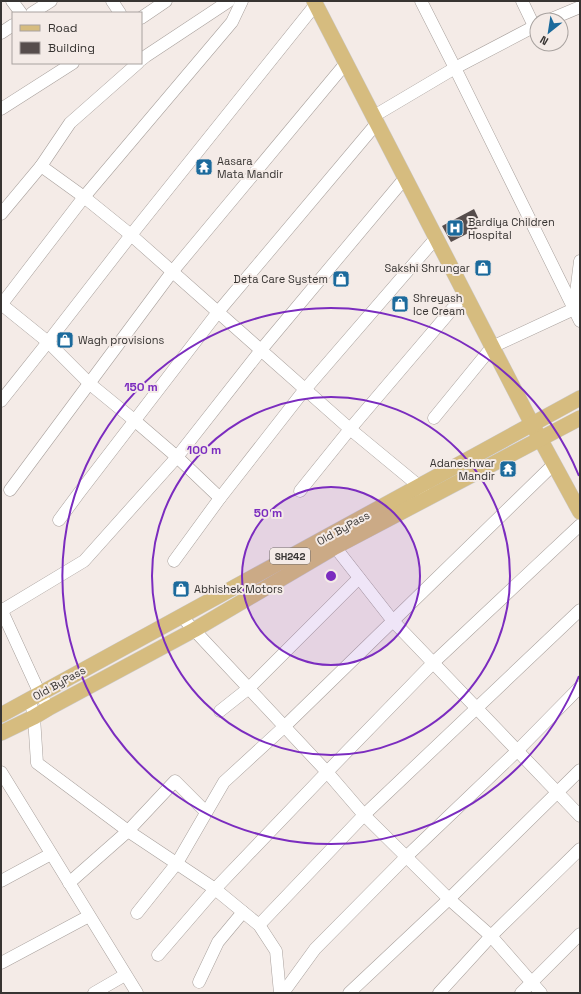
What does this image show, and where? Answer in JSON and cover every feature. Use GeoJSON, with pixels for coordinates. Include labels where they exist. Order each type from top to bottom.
{"type":"FeatureCollection","features":[{"type":"Feature","properties":{"kind":"main road"},"geometry":{"type":"LineString","coordinates":[[315,2],[532,424],[580,512]]}},
{"type":"Feature","properties":{"kind":"main road","name":"Old ByPass"},"geometry":{"type":"LineString","coordinates":[[1,733],[34,717],[194,630],[419,486],[580,398]]}},
{"type":"Feature","properties":{"kind":"main road","name":"Old ByPass"},"geometry":{"type":"LineString","coordinates":[[1,715],[181,616],[332,542],[430,497],[580,418]]}},
{"type":"Feature","properties":{"kind":"street"},"geometry":{"type":"LineString","coordinates":[[12,1],[20,12]]}},
{"type":"Feature","properties":{"kind":"street"},"geometry":{"type":"LineString","coordinates":[[34,12],[51,1]]}},
{"type":"Feature","properties":{"kind":"street"},"geometry":{"type":"LineString","coordinates":[[112,1],[119,12]]}},
{"type":"Feature","properties":{"kind":"street"},"geometry":{"type":"LineString","coordinates":[[142,17],[166,1]]}},
{"type":"Feature","properties":{"kind":"street"},"geometry":{"type":"LineString","coordinates":[[142,56],[229,1]]}},
{"type":"Feature","properties":{"kind":"street"},"geometry":{"type":"LineString","coordinates":[[220,498],[177,457],[90,384],[48,342],[1,305],[84,197],[232,22],[242,1]]}},
{"type":"Feature","properties":{"kind":"street"},"geometry":{"type":"LineString","coordinates":[[420,1],[455,68],[580,321]]}},
{"type":"Feature","properties":{"kind":"street"},"geometry":{"type":"LineString","coordinates":[[522,1],[529,14]]}},
{"type":"Feature","properties":{"kind":"street"},"geometry":{"type":"LineString","coordinates":[[1,402],[315,2]]}},
{"type":"Feature","properties":{"kind":"street"},"geometry":{"type":"LineString","coordinates":[[568,12],[580,7]]}},
{"type":"Feature","properties":{"kind":"street"},"geometry":{"type":"LineString","coordinates":[[1,33],[12,26]]}},
{"type":"Feature","properties":{"kind":"street"},"geometry":{"type":"LineString","coordinates":[[59,520],[218,312],[376,120],[455,68],[529,30]]}},
{"type":"Feature","properties":{"kind":"street"},"geometry":{"type":"LineString","coordinates":[[10,490],[172,272],[346,63]]}},
{"type":"Feature","properties":{"kind":"street"},"geometry":{"type":"LineString","coordinates":[[1,109],[71,64]]}},
{"type":"Feature","properties":{"kind":"street"},"geometry":{"type":"LineString","coordinates":[[1,214],[41,166],[70,123],[133,64]]}},
{"type":"Feature","properties":{"kind":"street"},"geometry":{"type":"LineString","coordinates":[[41,166],[84,197],[131,235],[350,429],[419,486],[430,497]]}},
{"type":"Feature","properties":{"kind":"street"},"geometry":{"type":"LineString","coordinates":[[280,993],[276,951],[259,925],[215,889],[128,831],[36,763],[34,717],[35,696],[1,610],[84,561],[177,457],[261,350],[406,178]]}},
{"type":"Feature","properties":{"kind":"street"},"geometry":{"type":"LineString","coordinates":[[174,561],[220,498],[306,390],[436,238]]}},
{"type":"Feature","properties":{"kind":"street"},"geometry":{"type":"LineString","coordinates":[[574,309],[580,261]]}},
{"type":"Feature","properties":{"kind":"street"},"geometry":{"type":"LineString","coordinates":[[300,491],[350,429],[465,294]]}},
{"type":"Feature","properties":{"kind":"street"},"geometry":{"type":"LineString","coordinates":[[434,418],[492,347],[574,309]]}},
{"type":"Feature","properties":{"kind":"street"},"geometry":{"type":"LineString","coordinates":[[137,913],[177,863],[224,782],[285,726],[554,464]]}},
{"type":"Feature","properties":{"kind":"street"},"geometry":{"type":"LineString","coordinates":[[158,955],[215,889],[433,663],[580,525]]}},
{"type":"Feature","properties":{"kind":"street"},"geometry":{"type":"LineString","coordinates":[[332,542],[393,621],[580,816]]}},
{"type":"Feature","properties":{"kind":"street"},"geometry":{"type":"LineString","coordinates":[[220,711],[248,688],[359,578]]}},
{"type":"Feature","properties":{"kind":"street"},"geometry":{"type":"LineString","coordinates":[[259,925],[364,815],[580,610]]}},
{"type":"Feature","properties":{"kind":"street"},"geometry":{"type":"LineString","coordinates":[[181,616],[285,726],[364,815],[449,899],[491,936],[541,993]]}},
{"type":"Feature","properties":{"kind":"street"},"geometry":{"type":"LineString","coordinates":[[283,993],[315,949],[406,857],[517,751],[580,686]]}},
{"type":"Feature","properties":{"kind":"street"},"geometry":{"type":"LineString","coordinates":[[35,696],[49,708]]}},
{"type":"Feature","properties":{"kind":"street"},"geometry":{"type":"LineString","coordinates":[[349,993],[449,899],[580,770]]}},
{"type":"Feature","properties":{"kind":"street"},"geometry":{"type":"LineString","coordinates":[[1,772],[136,993]]}},
{"type":"Feature","properties":{"kind":"street"},"geometry":{"type":"LineString","coordinates":[[69,883],[128,831],[175,781],[206,812]]}},
{"type":"Feature","properties":{"kind":"street"},"geometry":{"type":"LineString","coordinates":[[439,993],[491,936],[580,849]]}},
{"type":"Feature","properties":{"kind":"street"},"geometry":{"type":"LineString","coordinates":[[1,881],[51,854]]}},
{"type":"Feature","properties":{"kind":"street"},"geometry":{"type":"LineString","coordinates":[[199,982],[218,942],[243,912]]}},
{"type":"Feature","properties":{"kind":"street"},"geometry":{"type":"LineString","coordinates":[[1,963],[89,916]]}},
{"type":"Feature","properties":{"kind":"street"},"geometry":{"type":"LineString","coordinates":[[521,993],[580,934]]}},
{"type":"Feature","properties":{"kind":"street"},"geometry":{"type":"LineString","coordinates":[[94,993],[125,975]]}},
{"type":"Feature","properties":{"kind":"building"},"geometry":{"type":"Polygon","coordinates":[[[474,209],[482,226],[451,242],[442,226],[474,209]]]}},
{"type":"Feature","properties":{"kind":"place","name":"Aasara Mata Mandir"},"geometry":{"type":"Point","coordinates":[204,167]}},
{"type":"Feature","properties":{"kind":"place","name":"Bardiya Children Hospital"},"geometry":{"type":"Point","coordinates":[455,228]}},
{"type":"Feature","properties":{"kind":"place","name":"Sakshi Shrungar"},"geometry":{"type":"Point","coordinates":[483,268]}},
{"type":"Feature","properties":{"kind":"place","name":"Deta Care System"},"geometry":{"type":"Point","coordinates":[341,279]}},
{"type":"Feature","properties":{"kind":"place","name":"Shreyash Ice Cream"},"geometry":{"type":"Point","coordinates":[400,304]}},
{"type":"Feature","properties":{"kind":"place","name":"Wagh provisions"},"geometry":{"type":"Point","coordinates":[65,340]}},
{"type":"Feature","properties":{"kind":"place","name":"Adaneshwar Mandir"},"geometry":{"type":"Point","coordinates":[508,469]}},
{"type":"Feature","properties":{"kind":"place","name":"Abhishek Motors"},"geometry":{"type":"Point","coordinates":[181,589]}}]}
